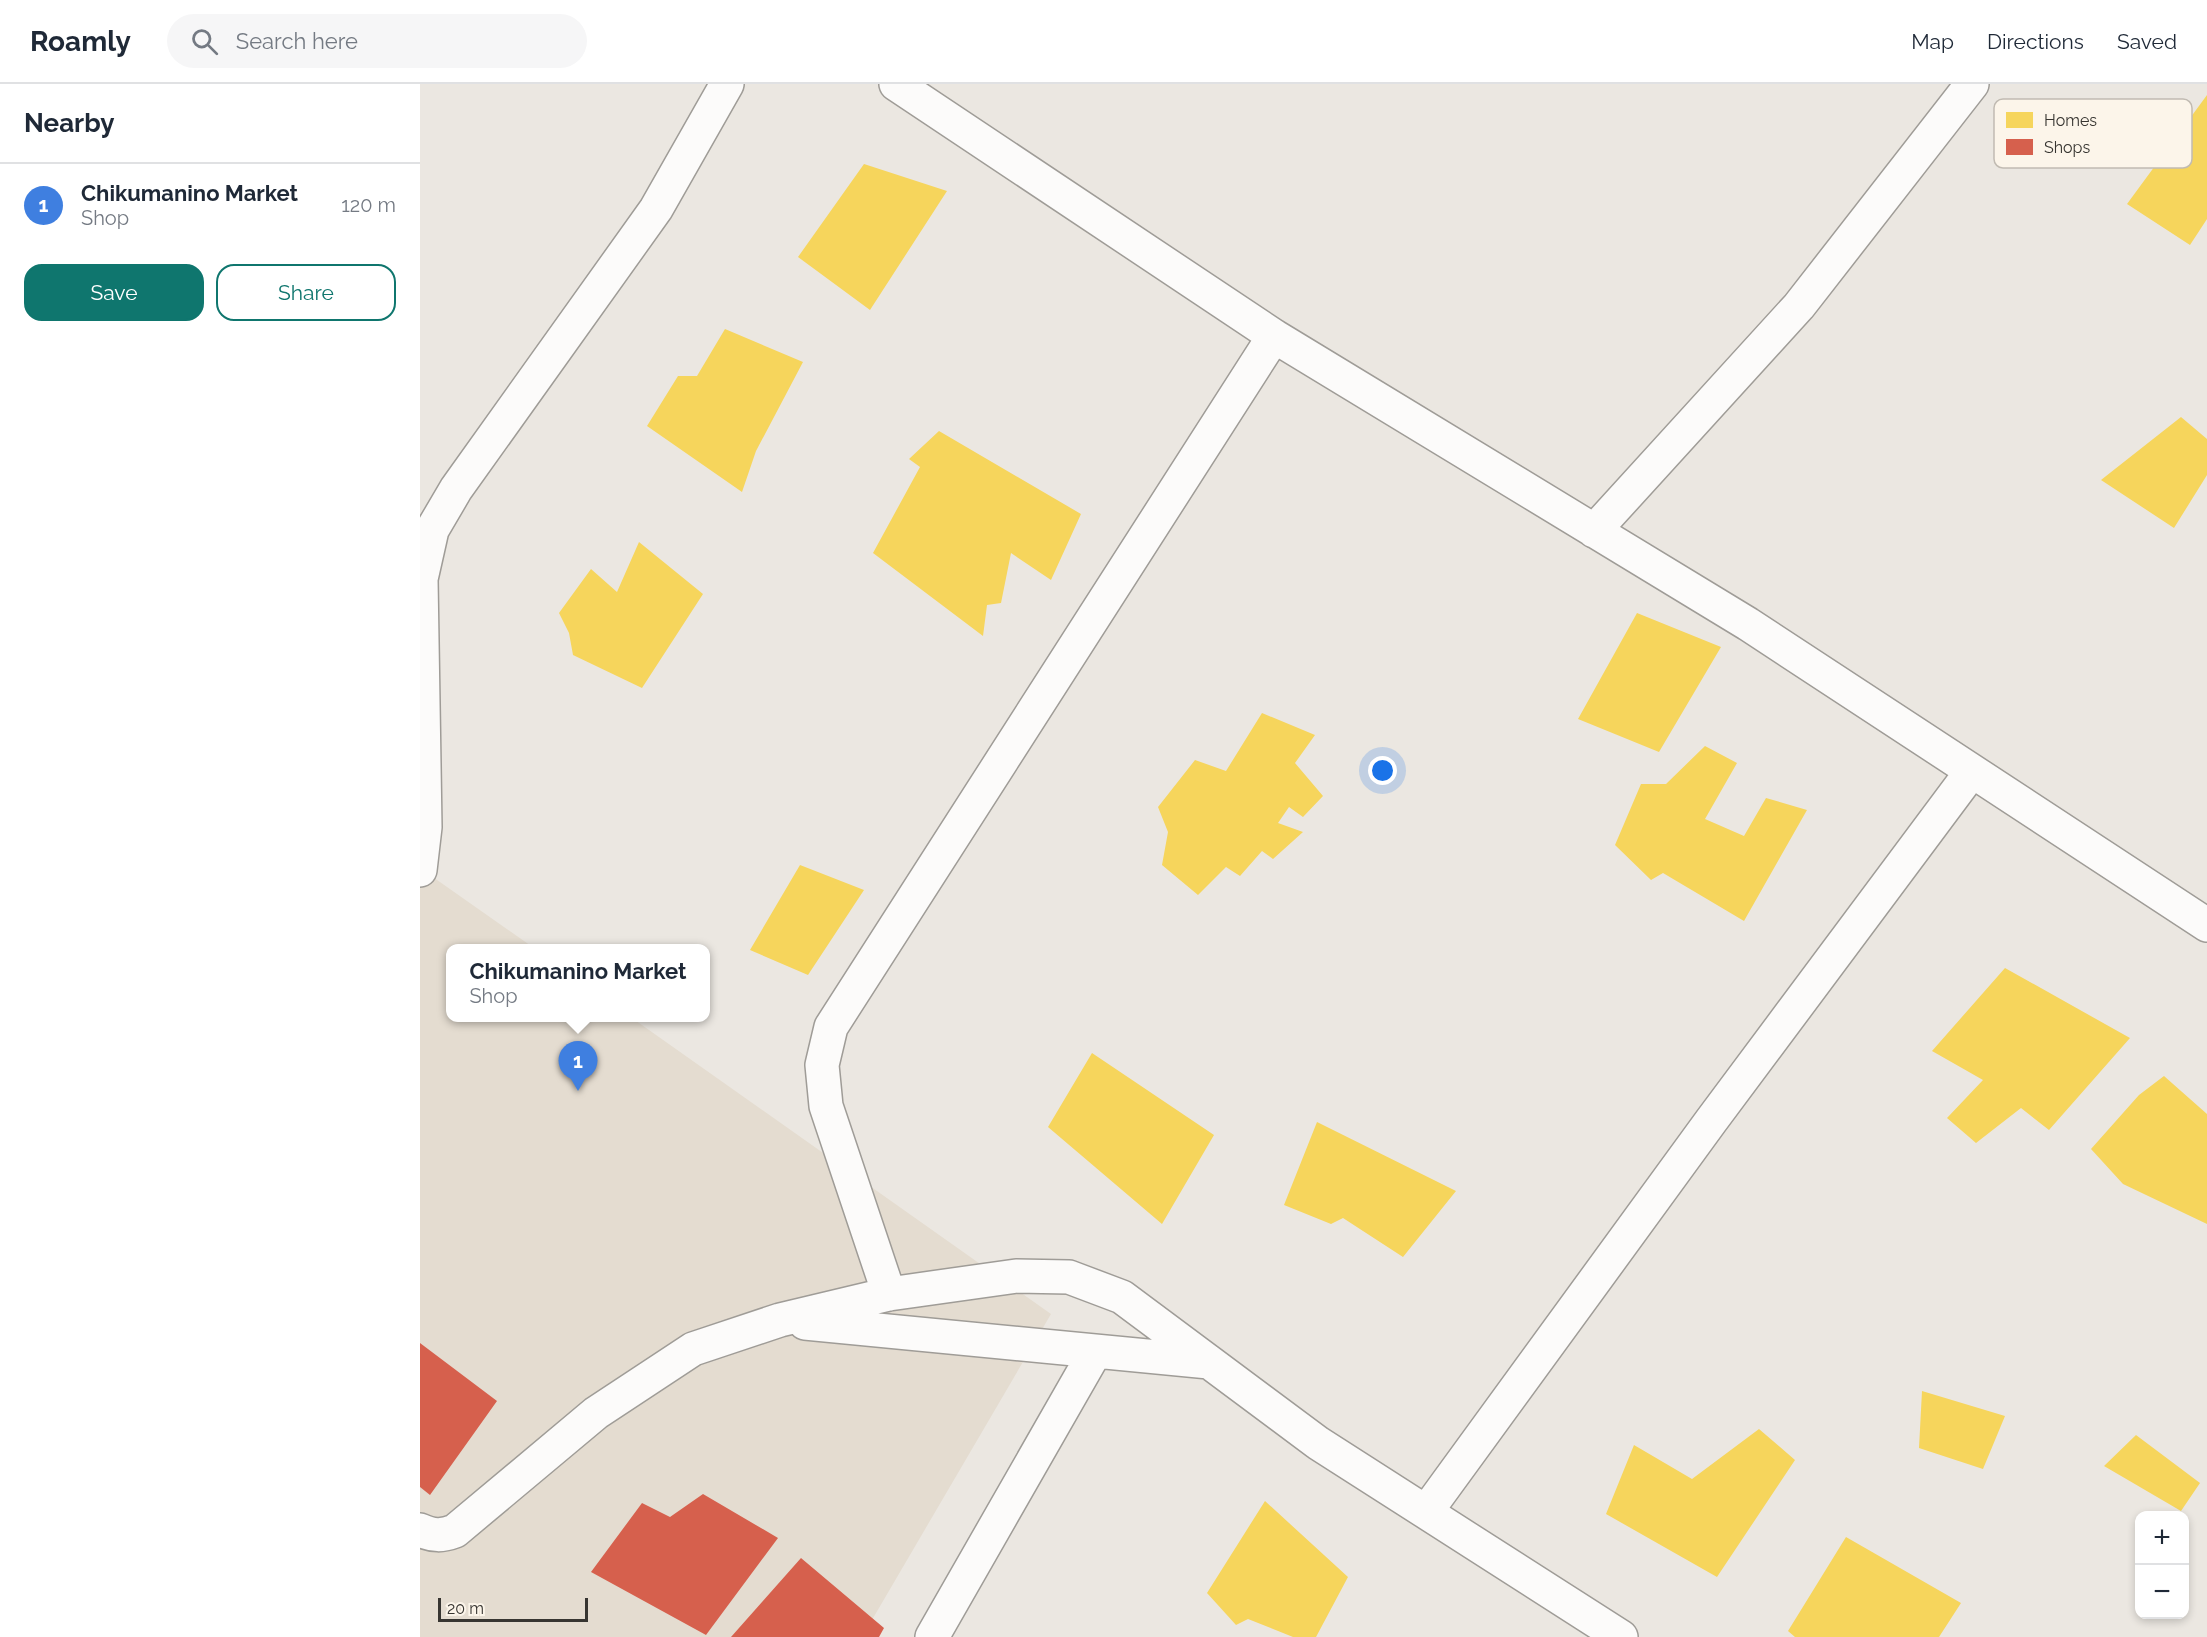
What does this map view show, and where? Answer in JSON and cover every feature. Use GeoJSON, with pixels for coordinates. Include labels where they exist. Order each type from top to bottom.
{"type":"FeatureCollection","features":[{"type":"Feature","properties":{"kind":"street"},"geometry":{"type":"LineString","coordinates":[[420,870],[425,827],[421,579],[432,530],[456,489],[656,209],[727,84]]}},
{"type":"Feature","properties":{"kind":"street"},"geometry":{"type":"LineString","coordinates":[[896,84],[1274,336],[1748,624],[2207,925]]}},
{"type":"Feature","properties":{"kind":"street"},"geometry":{"type":"LineString","coordinates":[[1594,531],[1800,306],[1972,84]]}},
{"type":"Feature","properties":{"kind":"street"},"geometry":{"type":"LineString","coordinates":[[889,1294],[826,1106],[822,1065],[831,1026],[1274,336]]}},
{"type":"Feature","properties":{"kind":"street"},"geometry":{"type":"LineString","coordinates":[[1426,1512],[1711,1121],[1972,771]]}},
{"type":"Feature","properties":{"kind":"street"},"geometry":{"type":"LineString","coordinates":[[420,1530],[443,1536],[455,1531],[596,1413],[693,1349],[780,1320],[889,1294],[1016,1276],[1069,1277],[1122,1297],[1318,1443],[1621,1637]]}},
{"type":"Feature","properties":{"kind":"street"},"geometry":{"type":"LineString","coordinates":[[780,1320],[1209,1362]]}},
{"type":"Feature","properties":{"kind":"street"},"geometry":{"type":"LineString","coordinates":[[933,1637],[1095,1352]]}},
{"type":"Feature","properties":{"kind":"shaded area"},"geometry":{"type":"Polygon","coordinates":[[[420,868],[528,944],[446,944],[446,1022],[638,1022],[1051,1314],[862,1637],[420,1637],[420,868]]]}},
{"type":"Feature","properties":{"kind":"building: Homes"},"geometry":{"type":"Polygon","coordinates":[[[2207,95],[2207,219],[2190,245],[2127,204],[2153,168],[2192,168],[2192,115],[2207,95]]]}},
{"type":"Feature","properties":{"kind":"building: Homes"},"geometry":{"type":"Polygon","coordinates":[[[864,164],[947,191],[870,310],[798,257],[864,164]]]}},
{"type":"Feature","properties":{"kind":"building: Homes"},"geometry":{"type":"Polygon","coordinates":[[[725,329],[803,362],[756,451],[742,492],[647,426],[678,376],[697,376],[725,329]]]}},
{"type":"Feature","properties":{"kind":"building: Homes"},"geometry":{"type":"Polygon","coordinates":[[[2181,417],[2207,439],[2207,475],[2174,528],[2101,480],[2181,417]]]}},
{"type":"Feature","properties":{"kind":"building: Homes"},"geometry":{"type":"Polygon","coordinates":[[[939,431],[1081,514],[1051,580],[1011,553],[1001,603],[987,605],[983,636],[873,553],[920,467],[909,459],[939,431]]]}},
{"type":"Feature","properties":{"kind":"building: Homes"},"geometry":{"type":"Polygon","coordinates":[[[639,542],[703,594],[642,688],[573,655],[569,633],[559,613],[591,569],[617,592],[639,542]]]}},
{"type":"Feature","properties":{"kind":"building: Homes"},"geometry":{"type":"Polygon","coordinates":[[[1637,613],[1721,647],[1659,752],[1578,719],[1637,613]]]}},
{"type":"Feature","properties":{"kind":"building: Homes"},"geometry":{"type":"Polygon","coordinates":[[[1262,713],[1315,735],[1295,763],[1323,796],[1303,817],[1289,807],[1278,823],[1303,832],[1273,859],[1262,851],[1240,876],[1226,867],[1198,895],[1162,865],[1168,832],[1158,807],[1195,760],[1226,771],[1262,713]]]}},
{"type":"Feature","properties":{"kind":"building: Homes"},"geometry":{"type":"Polygon","coordinates":[[[1705,746],[1737,763],[1705,819],[1744,836],[1766,798],[1807,810],[1744,921],[1663,873],[1651,880],[1615,845],[1641,784],[1666,784],[1705,746]]]}},
{"type":"Feature","properties":{"kind":"building: Homes"},"geometry":{"type":"Polygon","coordinates":[[[800,865],[864,890],[808,975],[750,950],[800,865]]]}},
{"type":"Feature","properties":{"kind":"building: Homes"},"geometry":{"type":"Polygon","coordinates":[[[2005,968],[2130,1038],[2049,1130],[2021,1108],[1976,1143],[1947,1118],[1983,1080],[1932,1051],[2005,968]]]}},
{"type":"Feature","properties":{"kind":"building: Homes"},"geometry":{"type":"Polygon","coordinates":[[[1092,1053],[1214,1135],[1162,1224],[1048,1127],[1092,1053]]]}},
{"type":"Feature","properties":{"kind":"building: Homes"},"geometry":{"type":"Polygon","coordinates":[[[2164,1076],[2207,1114],[2207,1224],[2123,1184],[2091,1149],[2139,1095],[2164,1076]]]}},
{"type":"Feature","properties":{"kind":"building: Homes"},"geometry":{"type":"Polygon","coordinates":[[[1317,1122],[1456,1191],[1403,1257],[1343,1218],[1331,1224],[1284,1205],[1317,1122]]]}},
{"type":"Feature","properties":{"kind":"building: Homes"},"geometry":{"type":"Polygon","coordinates":[[[1922,1391],[2005,1416],[1983,1469],[1919,1448],[1922,1391]]]}},
{"type":"Feature","properties":{"kind":"building: Homes"},"geometry":{"type":"Polygon","coordinates":[[[1759,1429],[1795,1460],[1717,1577],[1606,1514],[1634,1445],[1692,1479],[1759,1429]]]}},
{"type":"Feature","properties":{"kind":"building: Homes"},"geometry":{"type":"Polygon","coordinates":[[[2136,1435],[2200,1483],[2181,1511],[2104,1466],[2136,1435]]]}},
{"type":"Feature","properties":{"kind":"building: Homes"},"geometry":{"type":"Polygon","coordinates":[[[1265,1501],[1348,1577],[1316,1637],[1293,1637],[1248,1619],[1236,1625],[1207,1593],[1265,1501]]]}},
{"type":"Feature","properties":{"kind":"building: Homes"},"geometry":{"type":"Polygon","coordinates":[[[1846,1537],[1961,1603],[1939,1637],[1795,1637],[1788,1631],[1846,1537]]]}},
{"type":"Feature","properties":{"kind":"building: Shops"},"geometry":{"type":"Polygon","coordinates":[[[420,1343],[497,1401],[430,1495],[420,1487],[420,1343]]]}},
{"type":"Feature","properties":{"kind":"building: Shops"},"geometry":{"type":"Polygon","coordinates":[[[703,1494],[778,1538],[706,1635],[591,1572],[642,1503],[670,1517],[703,1494]]]}},
{"type":"Feature","properties":{"kind":"building: Shops"},"geometry":{"type":"Polygon","coordinates":[[[801,1558],[884,1628],[879,1637],[731,1637],[801,1558]]]}},
{"type":"Feature","properties":{"kind":"place","name":"Chikumanino Market"},"geometry":{"type":"Point","coordinates":[578,1091]}}]}
